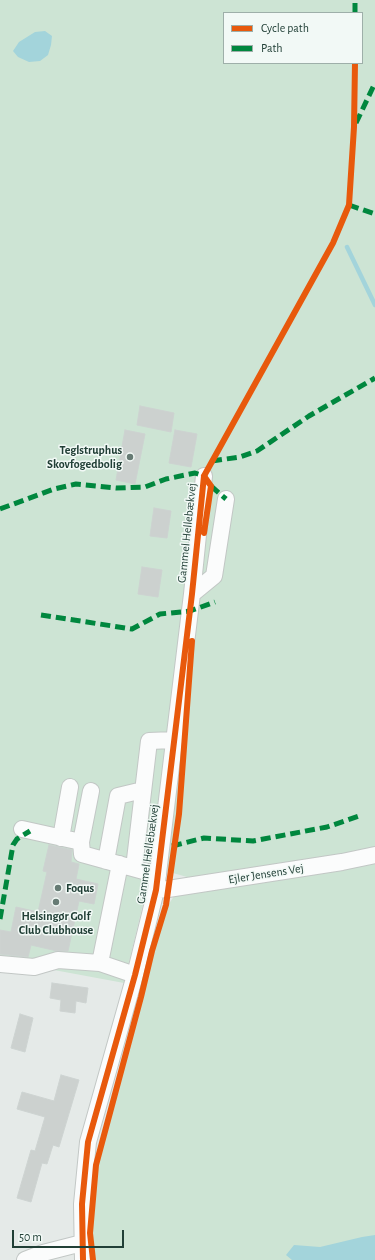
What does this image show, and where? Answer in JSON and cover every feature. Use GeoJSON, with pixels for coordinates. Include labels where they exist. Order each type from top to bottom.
{"type":"FeatureCollection","features":[{"type":"Feature","properties":{"kind":"street","name":"Gammel Hellebækvej"},"geometry":{"type":"LineString","coordinates":[[83,1260],[82,1204],[88,1142],[135,975],[157,882],[192,594],[204,476]]}},
{"type":"Feature","properties":{"kind":"street"},"geometry":{"type":"LineString","coordinates":[[192,594],[214,576],[226,499]]}},
{"type":"Feature","properties":{"kind":"street"},"geometry":{"type":"LineString","coordinates":[[100,963],[120,864],[143,790],[149,741],[174,740]]}},
{"type":"Feature","properties":{"kind":"street"},"geometry":{"type":"LineString","coordinates":[[62,838],[70,788]]}},
{"type":"Feature","properties":{"kind":"street"},"geometry":{"type":"LineString","coordinates":[[120,864],[118,796],[143,790]]}},
{"type":"Feature","properties":{"kind":"street"},"geometry":{"type":"LineString","coordinates":[[91,791],[81,842],[82,854],[120,864],[157,882]]}},
{"type":"Feature","properties":{"kind":"street"},"geometry":{"type":"LineString","coordinates":[[22,829],[81,842]]}},
{"type":"Feature","properties":{"kind":"street","name":"Ejler Jensens Vej"},"geometry":{"type":"LineString","coordinates":[[157,882],[168,889],[334,863],[375,855]]}},
{"type":"Feature","properties":{"kind":"street"},"geometry":{"type":"LineString","coordinates":[[0,964],[34,968],[58,960],[100,963],[135,975]]}},
{"type":"Feature","properties":{"kind":"street"},"geometry":{"type":"LineString","coordinates":[[25,1260],[43,1253],[82,1242]]}},
{"type":"Feature","properties":{"kind":"green space"},"geometry":{"type":"Polygon","coordinates":[[[0,0],[375,0],[375,1260],[92,1260],[90,1192],[162,914],[187,877],[152,867],[124,983],[0,960],[0,0]]]}},
{"type":"Feature","properties":{"kind":"water"},"geometry":{"type":"Polygon","coordinates":[[[45,31],[52,36],[51,45],[48,55],[40,61],[29,62],[18,57],[13,51],[19,42],[35,32],[45,31]]]}},
{"type":"Feature","properties":{"kind":"water"},"geometry":{"type":"Polygon","coordinates":[[[375,1235],[375,1260],[292,1260],[286,1255],[294,1245],[320,1247],[375,1235]]]}},
{"type":"Feature","properties":{"kind":"building"},"geometry":{"type":"Polygon","coordinates":[[[140,406],[174,413],[171,432],[137,425],[140,406]]]}},
{"type":"Feature","properties":{"kind":"building","name":"Teglstruphus Skovfogedbolig"},"geometry":{"type":"Polygon","coordinates":[[[125,430],[145,434],[135,484],[116,480],[125,430]]]}},
{"type":"Feature","properties":{"kind":"building"},"geometry":{"type":"Polygon","coordinates":[[[175,430],[197,434],[191,467],[169,463],[175,430]]]}},
{"type":"Feature","properties":{"kind":"building"},"geometry":{"type":"Polygon","coordinates":[[[154,508],[171,511],[167,538],[150,536],[154,508]]]}},
{"type":"Feature","properties":{"kind":"building"},"geometry":{"type":"Polygon","coordinates":[[[142,567],[162,570],[158,597],[138,594],[142,567]]]}},
{"type":"Feature","properties":{"kind":"building","name":"Helsingør Golf Club Clubhouse"},"geometry":{"type":"Polygon","coordinates":[[[49,845],[72,850],[71,862],[79,864],[76,879],[98,884],[94,904],[79,901],[68,951],[57,951],[31,945],[28,957],[0,954],[0,930],[11,932],[16,907],[38,912],[47,872],[43,871],[49,845]]]}},
{"type":"Feature","properties":{"kind":"building"},"geometry":{"type":"Polygon","coordinates":[[[52,983],[88,988],[86,1003],[76,1001],[75,1013],[60,1011],[61,1000],[50,998],[52,983]]]}},
{"type":"Feature","properties":{"kind":"building"},"geometry":{"type":"Polygon","coordinates":[[[20,1014],[33,1018],[25,1052],[11,1048],[20,1014]]]}},
{"type":"Feature","properties":{"kind":"building"},"geometry":{"type":"Polygon","coordinates":[[[61,1075],[79,1080],[59,1147],[53,1145],[47,1164],[42,1163],[31,1202],[17,1198],[31,1150],[35,1151],[45,1117],[17,1109],[22,1092],[54,1101],[61,1075]]]}},
{"type":"Feature","properties":{"kind":"waterway"},"geometry":{"type":"LineString","coordinates":[[347,247],[375,305]]}},
{"type":"Feature","properties":{"kind":"marked path"},"geometry":{"type":"LineString","coordinates":[[355,0],[355,12]]}},
{"type":"Feature","properties":{"kind":"marked path"},"geometry":{"type":"LineString","coordinates":[[356,123],[375,83]]}},
{"type":"Feature","properties":{"kind":"marked path"},"geometry":{"type":"LineString","coordinates":[[349,205],[375,214]]}},
{"type":"Feature","properties":{"kind":"marked path"},"geometry":{"type":"LineString","coordinates":[[212,461],[240,457],[257,451],[309,416],[375,378]]}},
{"type":"Feature","properties":{"kind":"marked path"},"geometry":{"type":"LineString","coordinates":[[0,509],[54,489],[76,484],[116,488],[145,487],[166,479],[195,473],[204,476],[206,473]]}},
{"type":"Feature","properties":{"kind":"marked path"},"geometry":{"type":"LineString","coordinates":[[211,486],[226,499]]}},
{"type":"Feature","properties":{"kind":"marked path"},"geometry":{"type":"LineString","coordinates":[[41,615],[132,629],[160,614],[190,611],[215,602]]}},
{"type":"Feature","properties":{"kind":"marked path"},"geometry":{"type":"LineString","coordinates":[[172,846],[204,838],[253,841],[327,827],[362,815]]}},
{"type":"Feature","properties":{"kind":"marked path"},"geometry":{"type":"LineString","coordinates":[[0,919],[13,845],[17,839],[30,831]]}},
{"type":"Feature","properties":{"kind":"cycle path"},"geometry":{"type":"LineString","coordinates":[[83,1260],[82,1204],[88,1142],[135,975],[156,890],[192,594],[204,476],[333,243],[349,205],[354,127],[355,64]]}},
{"type":"Feature","properties":{"kind":"cycle path"},"geometry":{"type":"LineString","coordinates":[[204,476],[211,486],[204,533]]}},
{"type":"Feature","properties":{"kind":"cycle path"},"geometry":{"type":"LineString","coordinates":[[93,1260],[90,1233],[96,1165],[152,951],[166,905],[179,814],[192,641]]}},
{"type":"Feature","properties":{"kind":"place","name":"Teglstruphus Skovfogedbolig"},"geometry":{"type":"Point","coordinates":[130,457]}},
{"type":"Feature","properties":{"kind":"place","name":"Foqus"},"geometry":{"type":"Point","coordinates":[58,888]}},
{"type":"Feature","properties":{"kind":"place","name":"Helsingør Golf Club Clubhouse"},"geometry":{"type":"Point","coordinates":[56,902]}}]}
